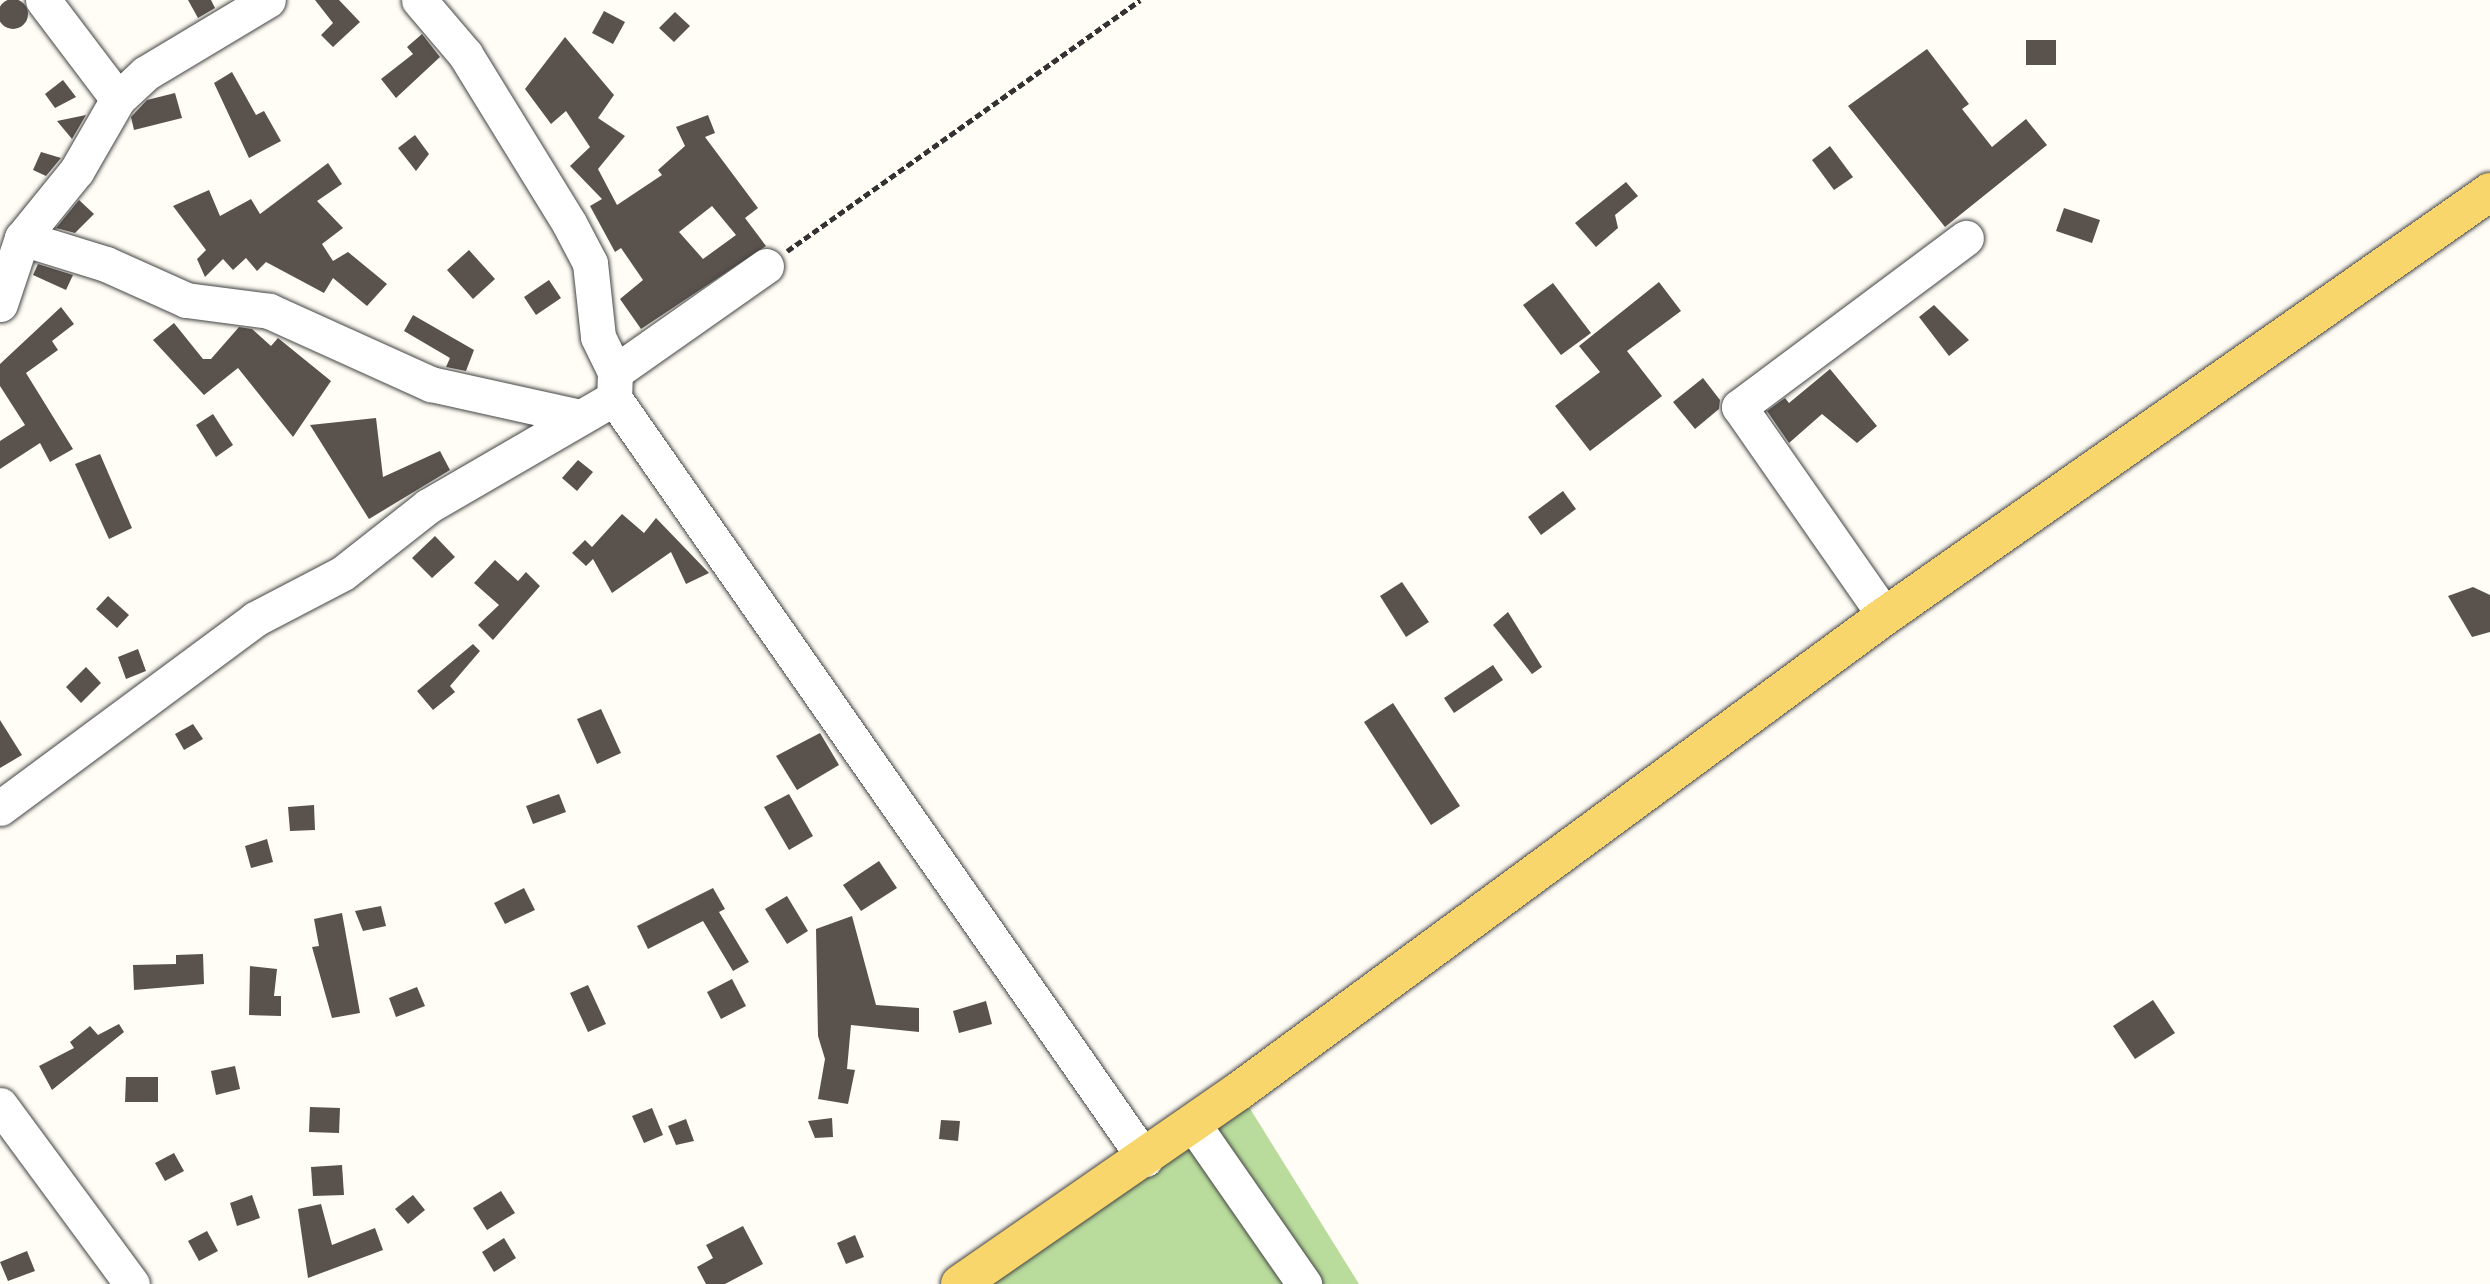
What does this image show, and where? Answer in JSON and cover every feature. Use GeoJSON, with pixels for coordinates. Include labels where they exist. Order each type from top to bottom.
{"type":"FeatureCollection","features":[{"type":"Feature","properties":{"kind":"main road"},"geometry":{"type":"LineString","coordinates":[[960,1284],[1145,1159],[1885,615],[2490,192]]}},
{"type":"Feature","properties":{"kind":"street"},"geometry":{"type":"LineString","coordinates":[[43,0],[118,99]]}},
{"type":"Feature","properties":{"kind":"street"},"geometry":{"type":"LineString","coordinates":[[0,304],[22,238],[77,170],[118,99],[146,73],[268,0]]}},
{"type":"Feature","properties":{"kind":"street"},"geometry":{"type":"LineString","coordinates":[[419,0],[465,54],[569,223],[590,263],[598,337],[615,385],[1145,1159]]}},
{"type":"Feature","properties":{"kind":"street"},"geometry":{"type":"LineString","coordinates":[[22,238],[106,264],[186,300],[269,311],[431,384],[580,417]]}},
{"type":"Feature","properties":{"kind":"street"},"geometry":{"type":"LineString","coordinates":[[1885,615],[1740,407],[1966,238]]}},
{"type":"Feature","properties":{"kind":"street"},"geometry":{"type":"LineString","coordinates":[[0,808],[255,619],[343,573],[428,506],[580,417],[615,385],[766,266]]}},
{"type":"Feature","properties":{"kind":"street"},"geometry":{"type":"LineString","coordinates":[[0,1105],[132,1284]]}},
{"type":"Feature","properties":{"kind":"street"},"geometry":{"type":"LineString","coordinates":[[1193,1124],[1304,1284]]}},
{"type":"Feature","properties":{"kind":"path"},"geometry":{"type":"LineString","coordinates":[[766,266],[1140,0]]}},
{"type":"Feature","properties":{"kind":"green space"},"geometry":{"type":"Polygon","coordinates":[[[1239,1091],[1359,1284],[966,1284],[1239,1091]]]}},
{"type":"Feature","properties":{"kind":"building"},"geometry":{"type":"Polygon","coordinates":[[[13,-1],[19,0],[27,8],[27,20],[19,28],[13,29],[7,28],[-1,20],[-2,14],[-1,8],[7,0],[13,-1]]]}},
{"type":"Feature","properties":{"kind":"building"},"geometry":{"type":"Polygon","coordinates":[[[188,0],[211,0],[215,8],[198,18],[188,0]]]}},
{"type":"Feature","properties":{"kind":"building"},"geometry":{"type":"Polygon","coordinates":[[[315,0],[339,0],[360,22],[333,47],[321,35],[333,23],[315,0]]]}},
{"type":"Feature","properties":{"kind":"building"},"geometry":{"type":"Polygon","coordinates":[[[604,11],[625,22],[613,44],[592,33],[604,11]]]}},
{"type":"Feature","properties":{"kind":"building"},"geometry":{"type":"Polygon","coordinates":[[[675,12],[690,26],[674,42],[659,28],[675,12]]]}},
{"type":"Feature","properties":{"kind":"building"},"geometry":{"type":"Polygon","coordinates":[[[422,34],[440,57],[396,98],[381,79],[413,54],[407,47],[422,34]]]}},
{"type":"Feature","properties":{"kind":"building"},"geometry":{"type":"Polygon","coordinates":[[[565,37],[614,95],[598,118],[625,136],[598,169],[617,205],[662,175],[658,170],[685,146],[676,127],[708,115],[715,133],[705,137],[758,208],[745,218],[766,246],[641,329],[620,299],[643,280],[621,248],[615,252],[590,206],[602,199],[570,166],[590,147],[566,111],[551,124],[525,89],[565,37]],[[712,206],[679,232],[703,259],[736,235],[712,206]]]}},
{"type":"Feature","properties":{"kind":"building"},"geometry":{"type":"Polygon","coordinates":[[[2026,40],[2056,40],[2056,65],[2026,65],[2026,40]]]}},
{"type":"Feature","properties":{"kind":"building"},"geometry":{"type":"Polygon","coordinates":[[[1927,49],[1969,104],[1962,109],[1992,147],[2026,119],[2047,145],[1945,227],[1848,106],[1927,49]]]}},
{"type":"Feature","properties":{"kind":"building"},"geometry":{"type":"Polygon","coordinates":[[[232,72],[256,115],[264,111],[281,141],[249,158],[214,83],[232,72]]]}},
{"type":"Feature","properties":{"kind":"building"},"geometry":{"type":"Polygon","coordinates":[[[63,80],[76,97],[55,108],[45,94],[63,80]]]}},
{"type":"Feature","properties":{"kind":"building"},"geometry":{"type":"Polygon","coordinates":[[[175,93],[182,118],[134,130],[131,117],[147,100],[175,93]]]}},
{"type":"Feature","properties":{"kind":"building"},"geometry":{"type":"Polygon","coordinates":[[[86,115],[72,139],[57,121],[86,115]]]}},
{"type":"Feature","properties":{"kind":"building"},"geometry":{"type":"Polygon","coordinates":[[[415,135],[429,154],[416,171],[398,148],[415,135]]]}},
{"type":"Feature","properties":{"kind":"building"},"geometry":{"type":"Polygon","coordinates":[[[1830,146],[1853,177],[1834,190],[1812,160],[1830,146]]]}},
{"type":"Feature","properties":{"kind":"building"},"geometry":{"type":"Polygon","coordinates":[[[41,152],[61,158],[46,176],[33,170],[41,152]]]}},
{"type":"Feature","properties":{"kind":"building"},"geometry":{"type":"Polygon","coordinates":[[[328,163],[342,184],[317,201],[343,228],[322,244],[333,261],[348,252],[387,284],[367,306],[333,278],[324,293],[266,262],[257,271],[246,258],[233,270],[223,259],[205,277],[197,259],[206,250],[173,206],[209,190],[220,216],[251,199],[260,214],[328,163]]]}},
{"type":"Feature","properties":{"kind":"building"},"geometry":{"type":"Polygon","coordinates":[[[1626,182],[1638,196],[1615,215],[1618,228],[1596,247],[1575,223],[1626,182]]]}},
{"type":"Feature","properties":{"kind":"building"},"geometry":{"type":"Polygon","coordinates":[[[79,200],[94,214],[75,233],[56,228],[79,200]]]}},
{"type":"Feature","properties":{"kind":"building"},"geometry":{"type":"Polygon","coordinates":[[[2064,208],[2100,220],[2092,243],[2056,231],[2064,208]]]}},
{"type":"Feature","properties":{"kind":"building"},"geometry":{"type":"Polygon","coordinates":[[[469,250],[495,279],[473,299],[447,270],[469,250]]]}},
{"type":"Feature","properties":{"kind":"building"},"geometry":{"type":"Polygon","coordinates":[[[38,264],[73,275],[66,290],[33,275],[38,264]]]}},
{"type":"Feature","properties":{"kind":"building"},"geometry":{"type":"Polygon","coordinates":[[[549,280],[561,298],[536,315],[524,297],[549,280]]]}},
{"type":"Feature","properties":{"kind":"building"},"geometry":{"type":"Polygon","coordinates":[[[1659,282],[1681,311],[1627,351],[1662,396],[1590,451],[1555,406],[1600,372],[1579,346],[1659,282]]]}},
{"type":"Feature","properties":{"kind":"building"},"geometry":{"type":"Polygon","coordinates":[[[1553,283],[1591,333],[1561,355],[1523,305],[1553,283]]]}},
{"type":"Feature","properties":{"kind":"building"},"geometry":{"type":"Polygon","coordinates":[[[1934,305],[1969,340],[1949,356],[1919,317],[1934,305]]]}},
{"type":"Feature","properties":{"kind":"building"},"geometry":{"type":"Polygon","coordinates":[[[61,307],[74,324],[52,341],[58,350],[26,373],[73,449],[50,462],[40,443],[0,469],[0,441],[25,425],[0,386],[0,364],[61,307]]]}},
{"type":"Feature","properties":{"kind":"building"},"geometry":{"type":"Polygon","coordinates":[[[413,315],[474,350],[466,371],[446,367],[450,358],[404,331],[413,315]]]}},
{"type":"Feature","properties":{"kind":"building"},"geometry":{"type":"Polygon","coordinates":[[[174,323],[203,359],[211,359],[239,327],[252,329],[271,346],[278,338],[331,381],[293,437],[238,368],[204,395],[153,340],[174,323]]]}},
{"type":"Feature","properties":{"kind":"building"},"geometry":{"type":"Polygon","coordinates":[[[1830,369],[1877,426],[1857,443],[1822,414],[1789,443],[1767,411],[1785,398],[1789,403],[1830,369]]]}},
{"type":"Feature","properties":{"kind":"building"},"geometry":{"type":"Polygon","coordinates":[[[1703,378],[1720,400],[1719,409],[1695,429],[1673,402],[1703,378]]]}},
{"type":"Feature","properties":{"kind":"building"},"geometry":{"type":"Polygon","coordinates":[[[213,414],[233,445],[216,457],[196,425],[213,414]]]}},
{"type":"Feature","properties":{"kind":"building"},"geometry":{"type":"Polygon","coordinates":[[[376,418],[383,477],[440,451],[450,470],[369,519],[310,425],[376,418]]]}},
{"type":"Feature","properties":{"kind":"building"},"geometry":{"type":"Polygon","coordinates":[[[100,454],[132,528],[109,539],[75,464],[100,454]]]}},
{"type":"Feature","properties":{"kind":"building"},"geometry":{"type":"Polygon","coordinates":[[[578,460],[593,472],[577,491],[562,478],[578,460]]]}},
{"type":"Feature","properties":{"kind":"building"},"geometry":{"type":"Polygon","coordinates":[[[1563,491],[1576,509],[1541,535],[1528,517],[1563,491]]]}},
{"type":"Feature","properties":{"kind":"building"},"geometry":{"type":"Polygon","coordinates":[[[622,514],[644,533],[656,518],[709,573],[686,584],[671,552],[612,593],[593,559],[586,566],[572,553],[585,540],[592,547],[622,514]]]}},
{"type":"Feature","properties":{"kind":"building"},"geometry":{"type":"Polygon","coordinates":[[[435,536],[455,557],[432,578],[412,558],[435,536]]]}},
{"type":"Feature","properties":{"kind":"building"},"geometry":{"type":"Polygon","coordinates":[[[495,560],[518,581],[526,572],[540,586],[493,640],[478,625],[499,605],[474,583],[495,560]]]}},
{"type":"Feature","properties":{"kind":"building"},"geometry":{"type":"Polygon","coordinates":[[[1402,582],[1429,622],[1406,637],[1380,596],[1402,582]]]}},
{"type":"Feature","properties":{"kind":"building"},"geometry":{"type":"Polygon","coordinates":[[[2473,587],[2490,595],[2490,632],[2472,637],[2448,596],[2473,587]]]}},
{"type":"Feature","properties":{"kind":"building"},"geometry":{"type":"Polygon","coordinates":[[[108,596],[129,615],[117,628],[96,609],[108,596]]]}},
{"type":"Feature","properties":{"kind":"building"},"geometry":{"type":"Polygon","coordinates":[[[1508,612],[1542,667],[1532,674],[1493,625],[1508,612]]]}},
{"type":"Feature","properties":{"kind":"building"},"geometry":{"type":"Polygon","coordinates":[[[473,644],[480,651],[450,686],[455,692],[433,710],[417,691],[473,644]]]}},
{"type":"Feature","properties":{"kind":"building"},"geometry":{"type":"Polygon","coordinates":[[[138,649],[146,671],[126,679],[118,657],[138,649]]]}},
{"type":"Feature","properties":{"kind":"building"},"geometry":{"type":"Polygon","coordinates":[[[1493,665],[1503,680],[1454,713],[1444,698],[1493,665]]]}},
{"type":"Feature","properties":{"kind":"building"},"geometry":{"type":"Polygon","coordinates":[[[86,667],[101,683],[81,703],[66,687],[86,667]]]}},
{"type":"Feature","properties":{"kind":"building"},"geometry":{"type":"Polygon","coordinates":[[[1393,703],[1460,806],[1431,825],[1364,722],[1393,703]]]}},
{"type":"Feature","properties":{"kind":"building"},"geometry":{"type":"Polygon","coordinates":[[[601,709],[621,753],[597,764],[577,719],[601,709]]]}},
{"type":"Feature","properties":{"kind":"building"},"geometry":{"type":"Polygon","coordinates":[[[0,720],[22,755],[0,768],[0,720]]]}},
{"type":"Feature","properties":{"kind":"building"},"geometry":{"type":"Polygon","coordinates":[[[193,724],[203,739],[184,750],[175,734],[193,724]]]}},
{"type":"Feature","properties":{"kind":"building"},"geometry":{"type":"Polygon","coordinates":[[[820,733],[839,765],[797,790],[776,756],[820,733]]]}},
{"type":"Feature","properties":{"kind":"building"},"geometry":{"type":"Polygon","coordinates":[[[559,794],[566,812],[533,824],[526,806],[559,794]]]}},
{"type":"Feature","properties":{"kind":"building"},"geometry":{"type":"Polygon","coordinates":[[[789,794],[813,836],[789,850],[764,807],[789,794]]]}},
{"type":"Feature","properties":{"kind":"building"},"geometry":{"type":"Polygon","coordinates":[[[314,805],[315,830],[290,831],[288,807],[314,805]]]}},
{"type":"Feature","properties":{"kind":"building"},"geometry":{"type":"Polygon","coordinates":[[[267,839],[273,862],[251,868],[245,846],[267,839]]]}},
{"type":"Feature","properties":{"kind":"building"},"geometry":{"type":"Polygon","coordinates":[[[879,861],[897,888],[861,911],[843,885],[879,861]]]}},
{"type":"Feature","properties":{"kind":"building"},"geometry":{"type":"Polygon","coordinates":[[[524,888],[535,910],[505,924],[494,903],[524,888]]]}},
{"type":"Feature","properties":{"kind":"building"},"geometry":{"type":"Polygon","coordinates":[[[713,888],[725,909],[719,912],[749,962],[733,971],[703,921],[648,949],[637,926],[713,888]]]}},
{"type":"Feature","properties":{"kind":"building"},"geometry":{"type":"Polygon","coordinates":[[[787,896],[808,931],[787,944],[765,909],[787,896]]]}},
{"type":"Feature","properties":{"kind":"building"},"geometry":{"type":"Polygon","coordinates":[[[381,906],[386,926],[363,931],[355,911],[381,906]]]}},
{"type":"Feature","properties":{"kind":"building"},"geometry":{"type":"Polygon","coordinates":[[[342,913],[360,1013],[332,1018],[312,947],[319,946],[314,919],[342,913]]]}},
{"type":"Feature","properties":{"kind":"building"},"geometry":{"type":"Polygon","coordinates":[[[852,916],[876,1005],[919,1008],[919,1032],[851,1025],[847,1069],[855,1070],[848,1104],[818,1099],[825,1059],[818,1036],[816,929],[852,916]]]}},
{"type":"Feature","properties":{"kind":"building"},"geometry":{"type":"Polygon","coordinates":[[[203,954],[204,984],[134,990],[133,965],[176,964],[176,955],[203,954]]]}},
{"type":"Feature","properties":{"kind":"building"},"geometry":{"type":"Polygon","coordinates":[[[250,966],[277,969],[274,996],[281,996],[281,1016],[249,1015],[250,966]]]}},
{"type":"Feature","properties":{"kind":"building"},"geometry":{"type":"Polygon","coordinates":[[[732,979],[746,1006],[721,1019],[707,992],[732,979]]]}},
{"type":"Feature","properties":{"kind":"building"},"geometry":{"type":"Polygon","coordinates":[[[588,985],[606,1024],[588,1032],[570,993],[588,985]]]}},
{"type":"Feature","properties":{"kind":"building"},"geometry":{"type":"Polygon","coordinates":[[[417,987],[425,1006],[396,1017],[389,998],[417,987]]]}},
{"type":"Feature","properties":{"kind":"building"},"geometry":{"type":"Polygon","coordinates":[[[2153,1000],[2175,1033],[2135,1059],[2113,1026],[2153,1000]]]}},
{"type":"Feature","properties":{"kind":"building"},"geometry":{"type":"Polygon","coordinates":[[[986,1001],[992,1024],[959,1033],[953,1011],[986,1001]]]}},
{"type":"Feature","properties":{"kind":"building"},"geometry":{"type":"Polygon","coordinates":[[[119,1024],[124,1032],[52,1090],[39,1066],[74,1048],[70,1042],[90,1026],[98,1035],[119,1024]]]}},
{"type":"Feature","properties":{"kind":"building"},"geometry":{"type":"Polygon","coordinates":[[[235,1066],[240,1089],[216,1095],[211,1071],[235,1066]]]}},
{"type":"Feature","properties":{"kind":"building"},"geometry":{"type":"Polygon","coordinates":[[[126,1077],[158,1077],[158,1102],[125,1102],[126,1077]]]}},
{"type":"Feature","properties":{"kind":"building"},"geometry":{"type":"Polygon","coordinates":[[[310,1107],[340,1108],[339,1133],[309,1132],[310,1107]]]}},
{"type":"Feature","properties":{"kind":"building"},"geometry":{"type":"Polygon","coordinates":[[[652,1108],[663,1135],[644,1143],[632,1116],[652,1108]]]}},
{"type":"Feature","properties":{"kind":"building"},"geometry":{"type":"Polygon","coordinates":[[[832,1118],[833,1137],[815,1138],[808,1121],[832,1118]]]}},
{"type":"Feature","properties":{"kind":"building"},"geometry":{"type":"Polygon","coordinates":[[[686,1119],[694,1141],[676,1145],[668,1126],[686,1119]]]}},
{"type":"Feature","properties":{"kind":"building"},"geometry":{"type":"Polygon","coordinates":[[[941,1120],[960,1121],[958,1141],[939,1139],[941,1120]]]}},
{"type":"Feature","properties":{"kind":"building"},"geometry":{"type":"Polygon","coordinates":[[[174,1153],[184,1171],[165,1181],[155,1163],[174,1153]]]}},
{"type":"Feature","properties":{"kind":"building"},"geometry":{"type":"Polygon","coordinates":[[[342,1165],[344,1195],[313,1196],[311,1167],[342,1165]]]}},
{"type":"Feature","properties":{"kind":"building"},"geometry":{"type":"Polygon","coordinates":[[[501,1191],[515,1213],[487,1230],[473,1208],[501,1191]]]}},
{"type":"Feature","properties":{"kind":"building"},"geometry":{"type":"Polygon","coordinates":[[[252,1195],[260,1218],[237,1226],[230,1203],[252,1195]]]}},
{"type":"Feature","properties":{"kind":"building"},"geometry":{"type":"Polygon","coordinates":[[[413,1195],[425,1210],[408,1224],[395,1209],[413,1195]]]}},
{"type":"Feature","properties":{"kind":"building"},"geometry":{"type":"Polygon","coordinates":[[[321,1204],[332,1245],[375,1228],[383,1250],[308,1278],[298,1209],[321,1204]]]}},
{"type":"Feature","properties":{"kind":"building"},"geometry":{"type":"Polygon","coordinates":[[[743,1226],[763,1264],[725,1284],[706,1284],[697,1267],[713,1258],[706,1245],[743,1226]]]}},
{"type":"Feature","properties":{"kind":"building"},"geometry":{"type":"Polygon","coordinates":[[[207,1231],[218,1251],[199,1261],[188,1241],[207,1231]]]}},
{"type":"Feature","properties":{"kind":"building"},"geometry":{"type":"Polygon","coordinates":[[[855,1235],[864,1257],[846,1264],[837,1243],[855,1235]]]}},
{"type":"Feature","properties":{"kind":"building"},"geometry":{"type":"Polygon","coordinates":[[[504,1238],[516,1258],[494,1272],[482,1252],[504,1238]]]}},
{"type":"Feature","properties":{"kind":"building"},"geometry":{"type":"Polygon","coordinates":[[[27,1251],[35,1271],[8,1281],[0,1262],[27,1251]]]}}]}
